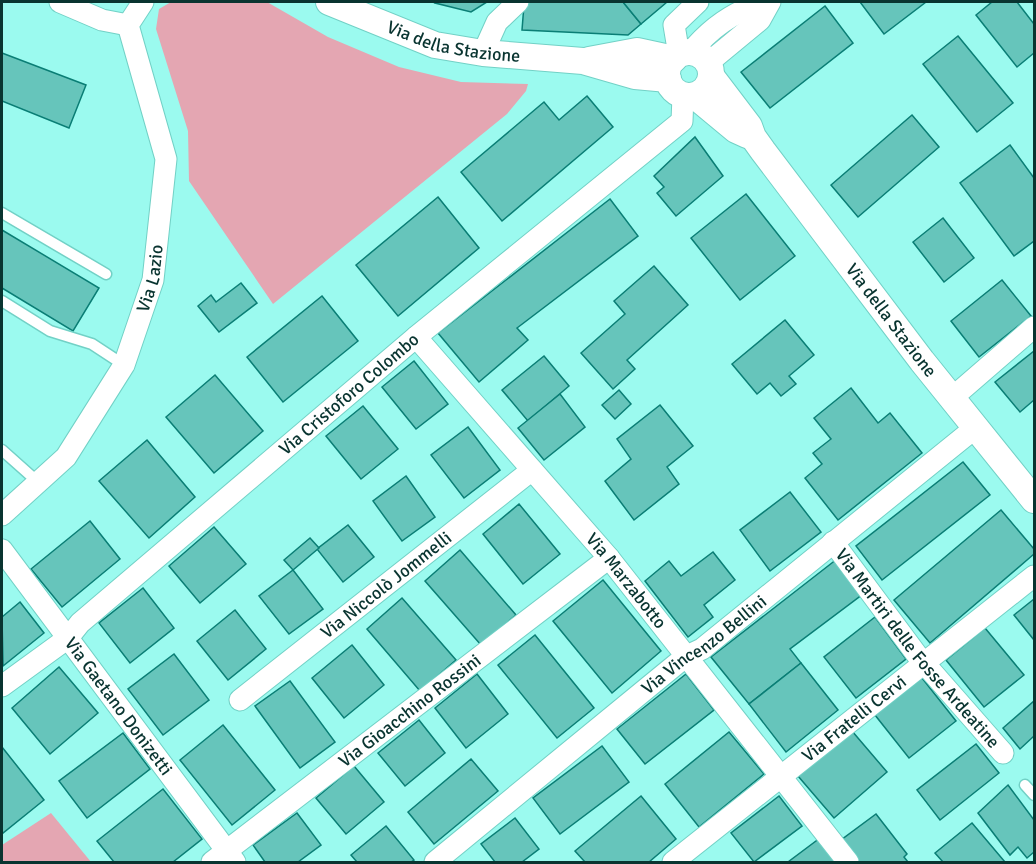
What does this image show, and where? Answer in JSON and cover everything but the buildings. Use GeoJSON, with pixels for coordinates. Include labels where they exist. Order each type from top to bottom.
{"type":"FeatureCollection","features":[{"type":"Feature","properties":{"kind":"street"},"geometry":{"type":"LineString","coordinates":[[60,2],[102,20],[128,25],[143,2]]}},
{"type":"Feature","properties":{"kind":"street","name":"Via della Stazione"},"geometry":{"type":"LineString","coordinates":[[329,2],[435,45],[483,53],[583,61],[637,51],[688,72],[749,126],[753,137],[952,398],[1035,500]]}},
{"type":"Feature","properties":{"kind":"street"},"geometry":{"type":"LineString","coordinates":[[483,53],[497,22],[518,2]]}},
{"type":"Feature","properties":{"kind":"street","name":"Via Cristoforo Colombo"},"geometry":{"type":"LineString","coordinates":[[2,686],[68,638],[80,623],[416,337],[682,121],[688,72],[674,25],[698,2]]}},
{"type":"Feature","properties":{"kind":"street"},"geometry":{"type":"LineString","coordinates":[[688,72],[760,20],[769,2]]}},
{"type":"Feature","properties":{"kind":"street"},"geometry":{"type":"LineString","coordinates":[[688,72],[704,36],[733,5],[769,2]]}},
{"type":"Feature","properties":{"kind":"street","name":"Via Lazio"},"geometry":{"type":"LineString","coordinates":[[2,515],[66,457],[124,365],[153,280],[166,159],[128,25]]}},
{"type":"Feature","properties":{"kind":"street"},"geometry":{"type":"LineString","coordinates":[[952,398],[1035,327]]}},
{"type":"Feature","properties":{"kind":"street","name":"Via Marzabotto"},"geometry":{"type":"LineString","coordinates":[[416,337],[609,558],[848,862]]}},
{"type":"Feature","properties":{"kind":"street","name":"Via Vincenzo Bellini"},"geometry":{"type":"LineString","coordinates":[[435,862],[685,657],[702,649],[975,428]]}},
{"type":"Feature","properties":{"kind":"street","name":"Via Niccolò Jommelli"},"geometry":{"type":"LineString","coordinates":[[240,700],[532,470]]}},
{"type":"Feature","properties":{"kind":"street","name":"Via Martiri delle Fosse Ardeatine"},"geometry":{"type":"LineString","coordinates":[[833,542],[923,662],[1003,753]]}},
{"type":"Feature","properties":{"kind":"street","name":"Via Gaetano Donizetti"},"geometry":{"type":"LineString","coordinates":[[2,550],[68,638],[225,859]]}},
{"type":"Feature","properties":{"kind":"street","name":"Via Gioacchino Rossini"},"geometry":{"type":"LineString","coordinates":[[225,859],[609,558]]}},
{"type":"Feature","properties":{"kind":"street","name":"Via Fratelli Cervi"},"geometry":{"type":"LineString","coordinates":[[673,862],[923,662],[1035,576]]}},
{"type":"Feature","properties":{"kind":"lane"},"geometry":{"type":"LineString","coordinates":[[2,213],[106,274]]}},
{"type":"Feature","properties":{"kind":"lane"},"geometry":{"type":"LineString","coordinates":[[2,301],[50,332],[92,344],[124,365]]}},
{"type":"Feature","properties":{"kind":"lane"},"geometry":{"type":"LineString","coordinates":[[2,450],[39,483]]}},
{"type":"Feature","properties":{"kind":"lane"},"geometry":{"type":"LineString","coordinates":[[1025,785],[1035,795]]}},
{"type":"Feature","properties":{"kind":"shaded area"},"geometry":{"type":"Polygon","coordinates":[[[171,2],[267,2],[328,37],[399,67],[461,82],[528,84],[526,91],[507,114],[273,304],[189,181],[188,131],[156,29],[159,9],[171,2]]]}},
{"type":"Feature","properties":{"kind":"shaded area"},"geometry":{"type":"Polygon","coordinates":[[[51,813],[91,862],[2,862],[2,845],[51,813]]]}}]}
